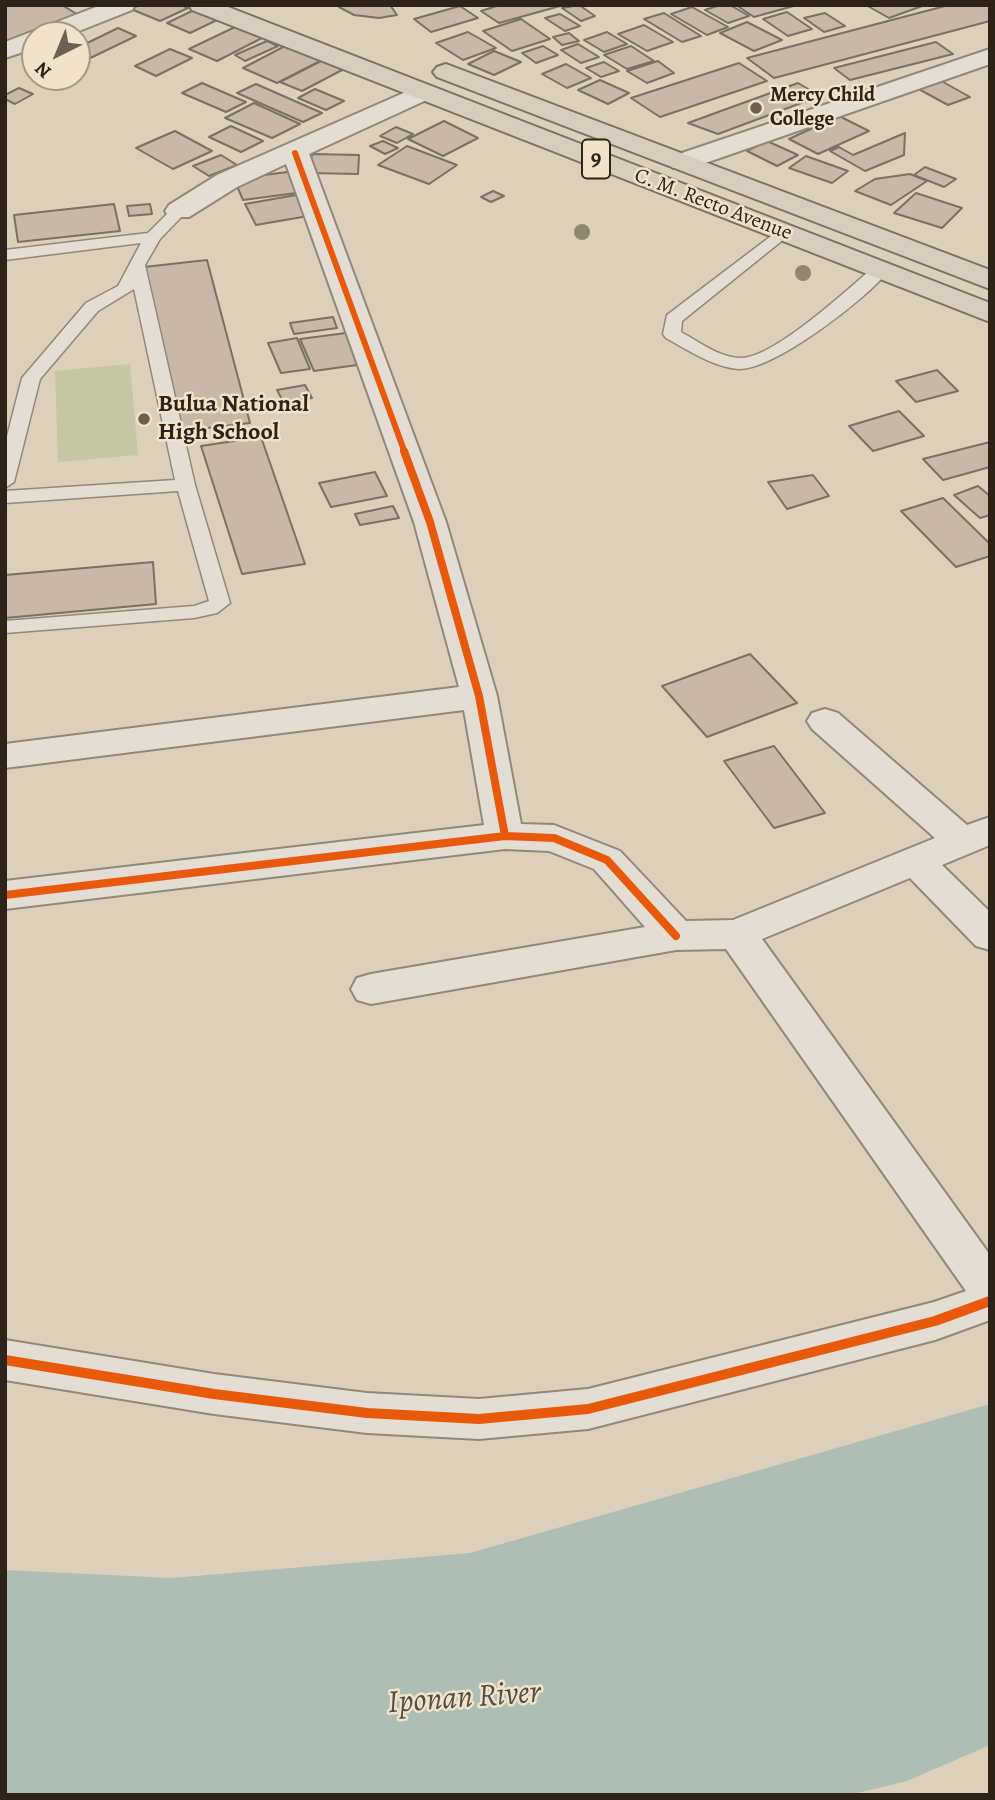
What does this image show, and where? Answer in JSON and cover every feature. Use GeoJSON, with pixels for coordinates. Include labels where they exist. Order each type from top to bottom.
{"type":"FeatureCollection","features":[{"type":"Feature","properties":{"kind":"highway","name":"C. M. Recto Avenue"},"geometry":{"type":"LineString","coordinates":[[201,5],[990,313]]}},
{"type":"Feature","properties":{"kind":"highway","name":"C. M. Recto Avenue"},"geometry":{"type":"LineString","coordinates":[[425,64],[990,280]]}},
{"type":"Feature","properties":{"kind":"street"},"geometry":{"type":"LineString","coordinates":[[82,21],[123,5]]}},
{"type":"Feature","properties":{"kind":"street"},"geometry":{"type":"LineString","coordinates":[[682,162],[990,56]]}},
{"type":"Feature","properties":{"kind":"street"},"geometry":{"type":"LineString","coordinates":[[179,211],[227,181],[295,153],[424,92]]}},
{"type":"Feature","properties":{"kind":"street"},"geometry":{"type":"LineString","coordinates":[[295,153],[430,522],[479,696],[505,836]]}},
{"type":"Feature","properties":{"kind":"street"},"geometry":{"type":"LineString","coordinates":[[5,756],[479,696]]}},
{"type":"Feature","properties":{"kind":"street"},"geometry":{"type":"LineString","coordinates":[[825,721],[976,835]]}},
{"type":"Feature","properties":{"kind":"street"},"geometry":{"type":"LineString","coordinates":[[371,989],[676,936],[737,934],[822,902],[976,835]]}},
{"type":"Feature","properties":{"kind":"street"},"geometry":{"type":"LineString","coordinates":[[5,895],[505,836],[554,838],[607,860],[676,936]]}},
{"type":"Feature","properties":{"kind":"street"},"geometry":{"type":"LineString","coordinates":[[915,860],[990,936]]}},
{"type":"Feature","properties":{"kind":"street"},"geometry":{"type":"LineString","coordinates":[[737,934],[990,1290]]}},
{"type":"Feature","properties":{"kind":"street"},"geometry":{"type":"LineString","coordinates":[[5,1360],[214,1394],[367,1413],[479,1419],[588,1409],[935,1321],[990,1301]]}},
{"type":"Feature","properties":{"kind":"lane"},"geometry":{"type":"LineString","coordinates":[[5,482],[31,379],[92,307],[125,289],[153,237],[179,211]]}},
{"type":"Feature","properties":{"kind":"lane"},"geometry":{"type":"LineString","coordinates":[[782,232],[673,318],[671,334],[725,359],[746,364],[771,355],[881,270]]}},
{"type":"Feature","properties":{"kind":"lane"},"geometry":{"type":"LineString","coordinates":[[5,255],[153,237]]}},
{"type":"Feature","properties":{"kind":"lane"},"geometry":{"type":"LineString","coordinates":[[5,627],[194,612],[210,609],[220,603],[186,485],[137,265]]}},
{"type":"Feature","properties":{"kind":"lane"},"geometry":{"type":"LineString","coordinates":[[5,497],[186,485]]}},
{"type":"Feature","properties":{"kind":"green space"},"geometry":{"type":"Polygon","coordinates":[[[130,364],[138,455],[58,462],[55,371],[130,364]]]}},
{"type":"Feature","properties":{"kind":"water","name":"Iponan River"},"geometry":{"type":"Polygon","coordinates":[[[990,1404],[990,1745],[907,1781],[849,1795],[5,1795],[5,1570],[171,1578],[470,1553],[990,1404]]]}},
{"type":"Feature","properties":{"kind":"building"},"geometry":{"type":"Polygon","coordinates":[[[5,5],[62,5],[80,16],[67,21],[21,21],[21,38],[5,44],[5,5]]]}},
{"type":"Feature","properties":{"kind":"building"},"geometry":{"type":"Polygon","coordinates":[[[139,5],[181,5],[188,8],[160,21],[131,9],[139,5]]]}},
{"type":"Feature","properties":{"kind":"building"},"geometry":{"type":"Polygon","coordinates":[[[390,5],[397,15],[379,18],[354,15],[339,7],[390,5]]]}},
{"type":"Feature","properties":{"kind":"building"},"geometry":{"type":"Polygon","coordinates":[[[500,5],[560,6],[499,23],[481,11],[500,5]]]}},
{"type":"Feature","properties":{"kind":"building"},"geometry":{"type":"Polygon","coordinates":[[[579,5],[595,16],[581,21],[562,8],[579,5]]]}},
{"type":"Feature","properties":{"kind":"building"},"geometry":{"type":"Polygon","coordinates":[[[730,5],[749,16],[728,23],[705,10],[730,5]]]}},
{"type":"Feature","properties":{"kind":"building"},"geometry":{"type":"Polygon","coordinates":[[[736,5],[797,5],[754,17],[736,5]]]}},
{"type":"Feature","properties":{"kind":"building"},"geometry":{"type":"Polygon","coordinates":[[[866,5],[925,5],[889,18],[866,5]]]}},
{"type":"Feature","properties":{"kind":"building"},"geometry":{"type":"Polygon","coordinates":[[[949,5],[990,5],[990,21],[774,78],[747,58],[949,5]]]}},
{"type":"Feature","properties":{"kind":"building"},"geometry":{"type":"Polygon","coordinates":[[[460,6],[478,18],[431,32],[414,19],[460,6]]]}},
{"type":"Feature","properties":{"kind":"building"},"geometry":{"type":"Polygon","coordinates":[[[692,7],[728,27],[707,35],[671,14],[692,7]]]}},
{"type":"Feature","properties":{"kind":"building"},"geometry":{"type":"Polygon","coordinates":[[[194,10],[217,20],[190,33],[167,23],[194,10]]]}},
{"type":"Feature","properties":{"kind":"building"},"geometry":{"type":"Polygon","coordinates":[[[787,12],[812,29],[788,36],[763,19],[787,12]]]}},
{"type":"Feature","properties":{"kind":"building"},"geometry":{"type":"Polygon","coordinates":[[[664,13],[701,36],[682,42],[644,19],[664,13]]]}},
{"type":"Feature","properties":{"kind":"building"},"geometry":{"type":"Polygon","coordinates":[[[825,13],[845,26],[824,32],[804,18],[825,13]]]}},
{"type":"Feature","properties":{"kind":"building"},"geometry":{"type":"Polygon","coordinates":[[[560,14],[580,26],[565,31],[545,18],[560,14]]]}},
{"type":"Feature","properties":{"kind":"building"},"geometry":{"type":"Polygon","coordinates":[[[521,19],[550,39],[512,51],[483,31],[521,19]]]}},
{"type":"Feature","properties":{"kind":"building"},"geometry":{"type":"Polygon","coordinates":[[[747,22],[782,40],[754,51],[720,33],[747,22]]]}},
{"type":"Feature","properties":{"kind":"building"},"geometry":{"type":"Polygon","coordinates":[[[644,25],[673,42],[647,51],[618,34],[644,25]]]}},
{"type":"Feature","properties":{"kind":"building"},"geometry":{"type":"Polygon","coordinates":[[[235,27],[262,38],[217,61],[189,49],[235,27]]]}},
{"type":"Feature","properties":{"kind":"building"},"geometry":{"type":"Polygon","coordinates":[[[118,28],[136,36],[91,58],[91,41],[118,28]]]}},
{"type":"Feature","properties":{"kind":"building"},"geometry":{"type":"Polygon","coordinates":[[[468,32],[496,48],[463,60],[436,43],[468,32]]]}},
{"type":"Feature","properties":{"kind":"building"},"geometry":{"type":"Polygon","coordinates":[[[607,32],[627,44],[604,52],[584,40],[607,32]]]}},
{"type":"Feature","properties":{"kind":"building"},"geometry":{"type":"Polygon","coordinates":[[[569,33],[579,41],[562,45],[553,37],[569,33]]]}},
{"type":"Feature","properties":{"kind":"building"},"geometry":{"type":"Polygon","coordinates":[[[267,41],[278,46],[245,61],[235,55],[267,41]]]}},
{"type":"Feature","properties":{"kind":"building"},"geometry":{"type":"Polygon","coordinates":[[[936,42],[953,54],[850,80],[834,68],[936,42]]]}},
{"type":"Feature","properties":{"kind":"building"},"geometry":{"type":"Polygon","coordinates":[[[578,44],[599,57],[581,63],[561,50],[578,44]]]}},
{"type":"Feature","properties":{"kind":"building"},"geometry":{"type":"Polygon","coordinates":[[[287,45],[322,60],[277,83],[243,68],[287,45]]]}},
{"type":"Feature","properties":{"kind":"building"},"geometry":{"type":"Polygon","coordinates":[[[543,46],[558,55],[536,63],[522,53],[543,46]]]}},
{"type":"Feature","properties":{"kind":"building"},"geometry":{"type":"Polygon","coordinates":[[[631,46],[654,61],[627,69],[604,55],[631,46]]]}},
{"type":"Feature","properties":{"kind":"building"},"geometry":{"type":"Polygon","coordinates":[[[170,49],[192,58],[156,76],[135,66],[170,49]]]}},
{"type":"Feature","properties":{"kind":"building"},"geometry":{"type":"Polygon","coordinates":[[[494,51],[521,62],[494,75],[468,64],[494,51]]]}},
{"type":"Feature","properties":{"kind":"building"},"geometry":{"type":"Polygon","coordinates":[[[323,60],[344,69],[302,91],[280,82],[323,60]]]}},
{"type":"Feature","properties":{"kind":"building"},"geometry":{"type":"Polygon","coordinates":[[[658,61],[674,73],[647,83],[627,71],[658,61]]]}},
{"type":"Feature","properties":{"kind":"building"},"geometry":{"type":"Polygon","coordinates":[[[604,62],[619,71],[601,77],[586,68],[604,62]]]}},
{"type":"Feature","properties":{"kind":"building"},"geometry":{"type":"Polygon","coordinates":[[[739,63],[767,81],[660,117],[631,98],[739,63]]]}},
{"type":"Feature","properties":{"kind":"building"},"geometry":{"type":"Polygon","coordinates":[[[566,64],[591,78],[567,88],[542,74],[566,64]]]}},
{"type":"Feature","properties":{"kind":"building"},"geometry":{"type":"Polygon","coordinates":[[[936,78],[970,97],[948,105],[913,86],[936,78]]]}},
{"type":"Feature","properties":{"kind":"building"},"geometry":{"type":"Polygon","coordinates":[[[600,80],[629,93],[608,104],[578,90],[600,80]]]}},
{"type":"Feature","properties":{"kind":"building"},"geometry":{"type":"Polygon","coordinates":[[[202,83],[246,102],[226,112],[182,93],[202,83]]]}},
{"type":"Feature","properties":{"kind":"building"},"geometry":{"type":"Polygon","coordinates":[[[798,83],[820,96],[718,134],[688,123],[798,83]]]}},
{"type":"Feature","properties":{"kind":"building"},"geometry":{"type":"Polygon","coordinates":[[[256,84],[322,113],[303,122],[237,93],[256,84]]]}},
{"type":"Feature","properties":{"kind":"building"},"geometry":{"type":"Polygon","coordinates":[[[19,88],[33,94],[15,104],[5,99],[5,95],[19,88]]]}},
{"type":"Feature","properties":{"kind":"building"},"geometry":{"type":"Polygon","coordinates":[[[315,89],[344,101],[326,110],[298,98],[315,89]]]}},
{"type":"Feature","properties":{"kind":"building"},"geometry":{"type":"Polygon","coordinates":[[[254,103],[300,124],[272,138],[225,118],[254,103]]]}},
{"type":"Feature","properties":{"kind":"building"},"geometry":{"type":"Polygon","coordinates":[[[839,116],[869,131],[818,154],[789,139],[839,116]]]}},
{"type":"Feature","properties":{"kind":"building"},"geometry":{"type":"Polygon","coordinates":[[[444,121],[478,138],[443,156],[408,139],[444,121]]]}},
{"type":"Feature","properties":{"kind":"building"},"geometry":{"type":"Polygon","coordinates":[[[231,126],[263,141],[241,152],[209,137],[231,126]]]}},
{"type":"Feature","properties":{"kind":"building"},"geometry":{"type":"Polygon","coordinates":[[[396,127],[413,134],[397,143],[380,136],[396,127]]]}},
{"type":"Feature","properties":{"kind":"building"},"geometry":{"type":"Polygon","coordinates":[[[175,131],[212,151],[173,169],[136,148],[175,131]]]}},
{"type":"Feature","properties":{"kind":"building"},"geometry":{"type":"Polygon","coordinates":[[[905,133],[904,155],[865,171],[830,151],[839,147],[853,155],[905,133]]]}},
{"type":"Feature","properties":{"kind":"building"},"geometry":{"type":"Polygon","coordinates":[[[383,141],[398,148],[385,154],[370,146],[383,141]]]}},
{"type":"Feature","properties":{"kind":"building"},"geometry":{"type":"Polygon","coordinates":[[[767,141],[798,155],[777,166],[747,151],[767,141]]]}},
{"type":"Feature","properties":{"kind":"building"},"geometry":{"type":"Polygon","coordinates":[[[407,146],[457,165],[429,184],[378,165],[407,146]]]}},
{"type":"Feature","properties":{"kind":"building"},"geometry":{"type":"Polygon","coordinates":[[[312,154],[359,155],[358,174],[309,173],[312,154]]]}},
{"type":"Feature","properties":{"kind":"building"},"geometry":{"type":"Polygon","coordinates":[[[221,155],[237,165],[209,176],[193,166],[221,155]]]}},
{"type":"Feature","properties":{"kind":"building"},"geometry":{"type":"Polygon","coordinates":[[[806,156],[848,171],[832,183],[789,168],[806,156]]]}},
{"type":"Feature","properties":{"kind":"building"},"geometry":{"type":"Polygon","coordinates":[[[925,167],[956,179],[944,187],[914,175],[925,167]]]}},
{"type":"Feature","properties":{"kind":"building"},"geometry":{"type":"Polygon","coordinates":[[[295,171],[304,192],[243,200],[234,179],[295,171]]]}},
{"type":"Feature","properties":{"kind":"building"},"geometry":{"type":"Polygon","coordinates":[[[910,174],[927,181],[891,205],[855,191],[875,179],[910,174]]]}},
{"type":"Feature","properties":{"kind":"building"},"geometry":{"type":"Polygon","coordinates":[[[493,191],[504,196],[491,202],[481,197],[493,191]]]}},
{"type":"Feature","properties":{"kind":"building"},"geometry":{"type":"Polygon","coordinates":[[[916,193],[962,208],[942,228],[894,213],[916,193]]]}},
{"type":"Feature","properties":{"kind":"building"},"geometry":{"type":"Polygon","coordinates":[[[302,194],[314,215],[256,225],[245,204],[302,194]]]}},
{"type":"Feature","properties":{"kind":"building"},"geometry":{"type":"Polygon","coordinates":[[[114,204],[120,231],[18,242],[14,215],[114,204]]]}},
{"type":"Feature","properties":{"kind":"building"},"geometry":{"type":"Polygon","coordinates":[[[150,204],[152,214],[129,216],[127,206],[150,204]]]}},
{"type":"Feature","properties":{"kind":"building"},"geometry":{"type":"Polygon","coordinates":[[[207,260],[250,423],[182,431],[144,267],[207,260]]]}},
{"type":"Feature","properties":{"kind":"building"},"geometry":{"type":"Polygon","coordinates":[[[333,317],[337,328],[294,334],[290,323],[333,317]]]}},
{"type":"Feature","properties":{"kind":"building"},"geometry":{"type":"Polygon","coordinates":[[[346,333],[357,365],[314,371],[300,339],[346,333]]]}},
{"type":"Feature","properties":{"kind":"building"},"geometry":{"type":"Polygon","coordinates":[[[297,338],[310,369],[281,373],[268,343],[297,338]]]}},
{"type":"Feature","properties":{"kind":"building"},"geometry":{"type":"Polygon","coordinates":[[[937,370],[958,391],[916,402],[896,381],[937,370]]]}},
{"type":"Feature","properties":{"kind":"building"},"geometry":{"type":"Polygon","coordinates":[[[305,385],[312,398],[284,403],[277,390],[305,385]]]}},
{"type":"Feature","properties":{"kind":"building"},"geometry":{"type":"Polygon","coordinates":[[[899,411],[924,436],[873,451],[849,426],[899,411]]]}},
{"type":"Feature","properties":{"kind":"building"},"geometry":{"type":"Polygon","coordinates":[[[261,437],[305,564],[242,574],[201,446],[261,437]]]}},
{"type":"Feature","properties":{"kind":"building"},"geometry":{"type":"Polygon","coordinates":[[[990,442],[990,467],[943,480],[923,459],[990,442]]]}},
{"type":"Feature","properties":{"kind":"building"},"geometry":{"type":"Polygon","coordinates":[[[375,472],[387,496],[331,507],[319,483],[375,472]]]}},
{"type":"Feature","properties":{"kind":"building"},"geometry":{"type":"Polygon","coordinates":[[[813,475],[829,496],[787,509],[768,482],[813,475]]]}},
{"type":"Feature","properties":{"kind":"building"},"geometry":{"type":"Polygon","coordinates":[[[978,486],[990,496],[990,515],[980,518],[954,495],[978,486]]]}},
{"type":"Feature","properties":{"kind":"building"},"geometry":{"type":"Polygon","coordinates":[[[943,498],[990,544],[990,556],[956,567],[901,511],[943,498]]]}},
{"type":"Feature","properties":{"kind":"building"},"geometry":{"type":"Polygon","coordinates":[[[393,506],[399,518],[360,525],[355,514],[393,506]]]}},
{"type":"Feature","properties":{"kind":"building"},"geometry":{"type":"Polygon","coordinates":[[[153,562],[156,604],[5,618],[5,575],[153,562]]]}},
{"type":"Feature","properties":{"kind":"building"},"geometry":{"type":"Polygon","coordinates":[[[750,654],[797,703],[707,737],[662,686],[750,654]]]}},
{"type":"Feature","properties":{"kind":"building"},"geometry":{"type":"Polygon","coordinates":[[[774,746],[825,813],[774,828],[724,761],[774,746]]]}},
{"type":"Feature","properties":{"kind":"cycle path"},"geometry":{"type":"LineString","coordinates":[[295,153],[430,522],[479,696],[505,836],[554,838],[607,860],[676,936]]}},
{"type":"Feature","properties":{"kind":"cycle path"},"geometry":{"type":"LineString","coordinates":[[5,895],[505,836]]}},
{"type":"Feature","properties":{"kind":"cycle path"},"geometry":{"type":"LineString","coordinates":[[5,1360],[214,1394],[367,1413],[479,1419],[588,1409],[935,1321],[990,1301]]}},
{"type":"Feature","properties":{"kind":"place","name":"Mercy Child College"},"geometry":{"type":"Point","coordinates":[756,108]}},
{"type":"Feature","properties":{"kind":"place","name":"Bulua National High School"},"geometry":{"type":"Point","coordinates":[144,419]}}]}
